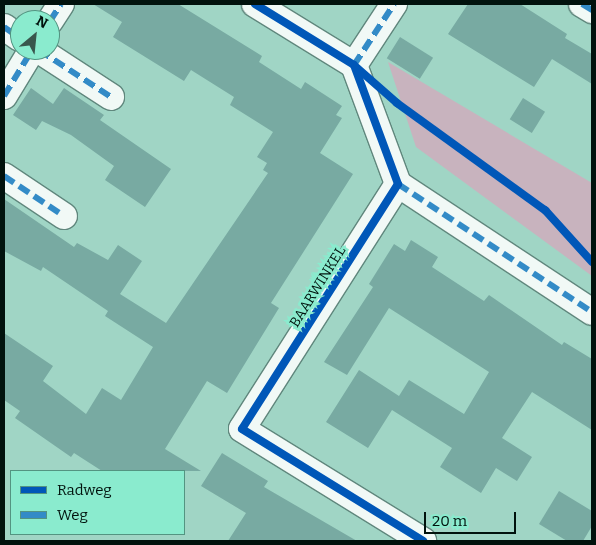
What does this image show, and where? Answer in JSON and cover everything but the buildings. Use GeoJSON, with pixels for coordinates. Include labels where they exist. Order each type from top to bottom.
{"type":"FeatureCollection","features":[{"type":"Feature","properties":{"kind":"street"},"geometry":{"type":"LineString","coordinates":[[254,4],[354,65],[398,184],[592,312]]}},
{"type":"Feature","properties":{"kind":"street"},"geometry":{"type":"LineString","coordinates":[[354,65],[394,4]]}},
{"type":"Feature","properties":{"kind":"street"},"geometry":{"type":"LineString","coordinates":[[582,4],[592,10]]}},
{"type":"Feature","properties":{"kind":"street"},"geometry":{"type":"LineString","coordinates":[[4,96],[26,60]]}},
{"type":"Feature","properties":{"kind":"street"},"geometry":{"type":"LineString","coordinates":[[54,60],[111,97]]}},
{"type":"Feature","properties":{"kind":"street"},"geometry":{"type":"LineString","coordinates":[[4,176],[64,216]]}},
{"type":"Feature","properties":{"kind":"street","name":"BAARWINKEL"},"geometry":{"type":"LineString","coordinates":[[398,184],[242,429],[423,541]]}},
{"type":"Feature","properties":{"kind":"shaded area"},"geometry":{"type":"Polygon","coordinates":[[[388,62],[592,183],[592,276],[416,147],[388,62]]]}},
{"type":"Feature","properties":{"kind":"marked path"},"geometry":{"type":"LineString","coordinates":[[57,10],[61,4]]}},
{"type":"Feature","properties":{"kind":"marked path"},"geometry":{"type":"LineString","coordinates":[[357,68],[354,65],[394,4]]}},
{"type":"Feature","properties":{"kind":"marked path"},"geometry":{"type":"LineString","coordinates":[[582,4],[592,10]]}},
{"type":"Feature","properties":{"kind":"marked path"},"geometry":{"type":"LineString","coordinates":[[4,27],[10,31]]}},
{"type":"Feature","properties":{"kind":"marked path"},"geometry":{"type":"LineString","coordinates":[[4,96],[26,60]]}},
{"type":"Feature","properties":{"kind":"marked path"},"geometry":{"type":"LineString","coordinates":[[54,60],[111,97]]}},
{"type":"Feature","properties":{"kind":"marked path"},"geometry":{"type":"LineString","coordinates":[[4,176],[64,216]]}},
{"type":"Feature","properties":{"kind":"marked path"},"geometry":{"type":"LineString","coordinates":[[398,184],[592,312]]}},
{"type":"Feature","properties":{"kind":"cycle path"},"geometry":{"type":"LineString","coordinates":[[255,4],[354,65],[398,184],[242,429],[423,541]]}},
{"type":"Feature","properties":{"kind":"cycle path"},"geometry":{"type":"LineString","coordinates":[[356,67],[397,103],[545,210],[592,262]]}}]}
